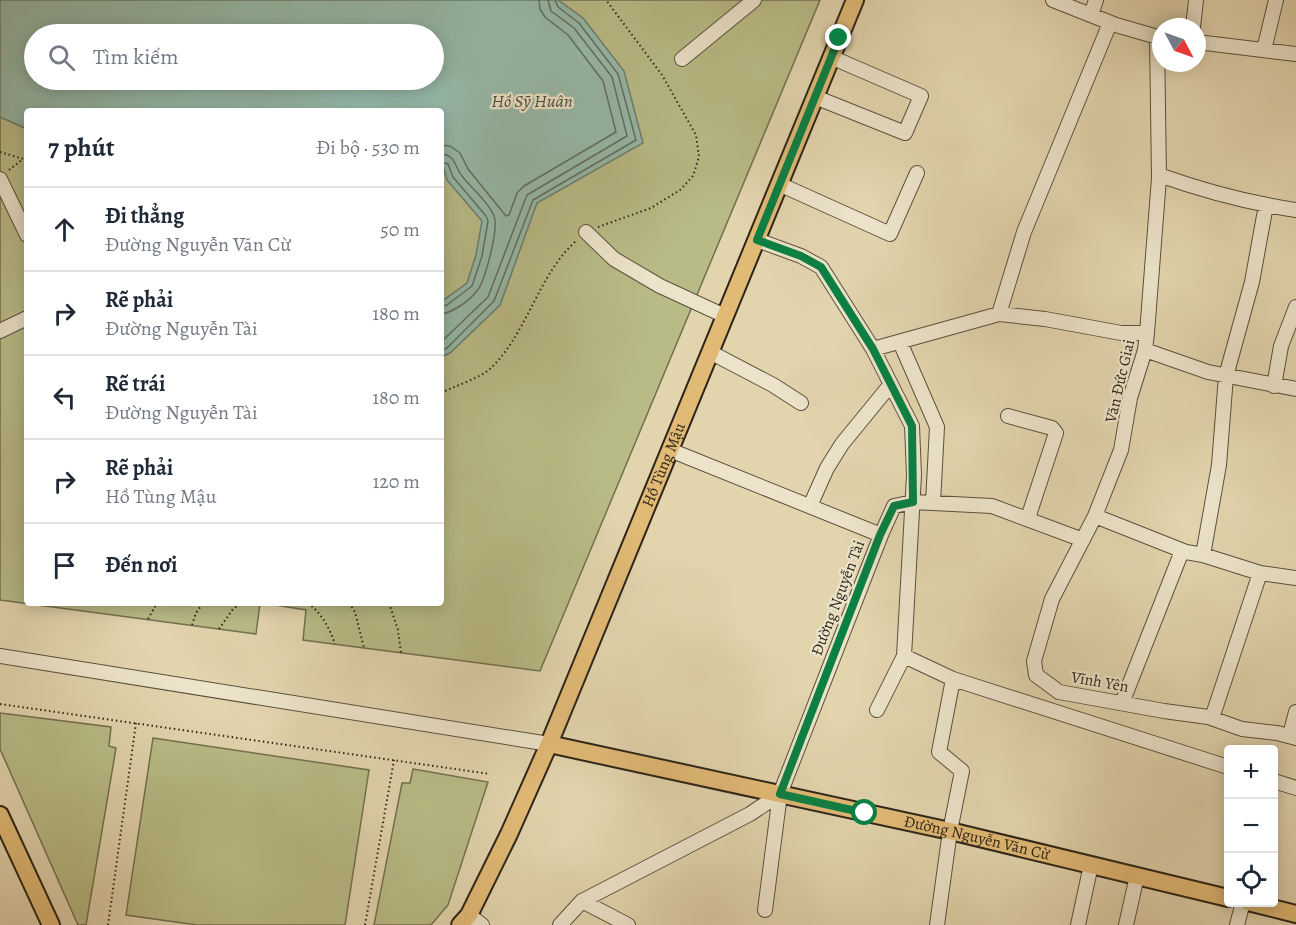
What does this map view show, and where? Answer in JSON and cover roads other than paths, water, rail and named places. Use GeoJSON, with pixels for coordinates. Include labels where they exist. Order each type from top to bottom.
{"type":"FeatureCollection","features":[{"type":"Feature","properties":{"kind":"main road","name":"Hồ Tùng Mậu"},"geometry":{"type":"LineString","coordinates":[[471,922],[549,744],[855,0]]}},
{"type":"Feature","properties":{"kind":"main road","name":"Đường Nguyễn Văn Cừ"},"geometry":{"type":"LineString","coordinates":[[549,744],[950,831],[1224,897]]}},
{"type":"Feature","properties":{"kind":"main road"},"geometry":{"type":"LineString","coordinates":[[0,815],[51,925]]}},
{"type":"Feature","properties":{"kind":"main road"},"geometry":{"type":"LineString","coordinates":[[1265,907],[1296,914]]}},
{"type":"Feature","properties":{"kind":"street"},"geometry":{"type":"LineString","coordinates":[[682,59],[754,0]]}},
{"type":"Feature","properties":{"kind":"street"},"geometry":{"type":"LineString","coordinates":[[1053,0],[1152,36]]}},
{"type":"Feature","properties":{"kind":"street"},"geometry":{"type":"LineString","coordinates":[[1091,15],[1096,0]]}},
{"type":"Feature","properties":{"kind":"street"},"geometry":{"type":"LineString","coordinates":[[1194,18],[1196,0]]}},
{"type":"Feature","properties":{"kind":"street"},"geometry":{"type":"LineString","coordinates":[[1264,50],[1276,0]]}},
{"type":"Feature","properties":{"kind":"street"},"geometry":{"type":"LineString","coordinates":[[999,314],[1024,232],[1110,22]]}},
{"type":"Feature","properties":{"kind":"street"},"geometry":{"type":"LineString","coordinates":[[1206,43],[1296,54]]}},
{"type":"Feature","properties":{"kind":"street"},"geometry":{"type":"LineString","coordinates":[[815,97],[905,134],[921,96],[831,57]]}},
{"type":"Feature","properties":{"kind":"street","name":"Văn Đức Giai"},"geometry":{"type":"LineString","coordinates":[[1095,516],[1121,450],[1130,398],[1148,333],[1159,175],[1159,72]]}},
{"type":"Feature","properties":{"kind":"street"},"geometry":{"type":"LineString","coordinates":[[779,184],[890,234],[917,173]]}},
{"type":"Feature","properties":{"kind":"street"},"geometry":{"type":"LineString","coordinates":[[1159,175],[1198,189],[1296,210]]}},
{"type":"Feature","properties":{"kind":"street"},"geometry":{"type":"LineString","coordinates":[[3,176],[24,228]]}},
{"type":"Feature","properties":{"kind":"street"},"geometry":{"type":"LineString","coordinates":[[1203,555],[1219,465],[1226,376],[1252,282],[1266,205]]}},
{"type":"Feature","properties":{"kind":"street"},"geometry":{"type":"LineString","coordinates":[[586,232],[614,259],[660,286],[725,316]]}},
{"type":"Feature","properties":{"kind":"street"},"geometry":{"type":"LineString","coordinates":[[757,240],[801,256],[821,267],[873,349],[912,426],[913,502],[904,656],[877,710]]}},
{"type":"Feature","properties":{"kind":"street"},"geometry":{"type":"LineString","coordinates":[[1274,386],[1281,346],[1296,307]]}},
{"type":"Feature","properties":{"kind":"street"},"geometry":{"type":"LineString","coordinates":[[873,349],[999,314],[1120,333],[1148,333]]}},
{"type":"Feature","properties":{"kind":"street"},"geometry":{"type":"LineString","coordinates":[[0,331],[24,319]]}},
{"type":"Feature","properties":{"kind":"street"},"geometry":{"type":"LineString","coordinates":[[900,342],[937,427],[933,503]]}},
{"type":"Feature","properties":{"kind":"street"},"geometry":{"type":"LineString","coordinates":[[1145,350],[1193,368],[1296,389]]}},
{"type":"Feature","properties":{"kind":"street"},"geometry":{"type":"LineString","coordinates":[[710,352],[773,385],[801,403]]}},
{"type":"Feature","properties":{"kind":"street"},"geometry":{"type":"LineString","coordinates":[[810,506],[842,444],[891,384]]}},
{"type":"Feature","properties":{"kind":"street"},"geometry":{"type":"LineString","coordinates":[[1008,416],[1052,428],[1056,433],[1028,518]]}},
{"type":"Feature","properties":{"kind":"street"},"geometry":{"type":"LineString","coordinates":[[670,450],[880,535]]}},
{"type":"Feature","properties":{"kind":"street"},"geometry":{"type":"LineString","coordinates":[[913,502],[992,506],[1083,540]]}},
{"type":"Feature","properties":{"kind":"street","name":"Đường Nguyễn Tài"},"geometry":{"type":"LineString","coordinates":[[765,910],[780,794],[880,535],[894,506],[913,502]]}},
{"type":"Feature","properties":{"kind":"street"},"geometry":{"type":"LineString","coordinates":[[1095,516],[1182,551],[1203,555],[1260,573],[1296,578]]}},
{"type":"Feature","properties":{"kind":"street","name":"Vĩnh Yên"},"geometry":{"type":"LineString","coordinates":[[1095,516],[1052,599],[1034,661],[1036,675],[1059,692],[1212,718],[1242,729],[1293,736]]}},
{"type":"Feature","properties":{"kind":"street"},"geometry":{"type":"LineString","coordinates":[[1122,703],[1182,551]]}},
{"type":"Feature","properties":{"kind":"street"},"geometry":{"type":"LineString","coordinates":[[1212,718],[1260,573]]}},
{"type":"Feature","properties":{"kind":"street"},"geometry":{"type":"LineString","coordinates":[[0,656],[549,744]]}},
{"type":"Feature","properties":{"kind":"street"},"geometry":{"type":"LineString","coordinates":[[904,656],[953,679],[1224,766]]}},
{"type":"Feature","properties":{"kind":"street"},"geometry":{"type":"LineString","coordinates":[[937,925],[950,831],[962,771],[939,752],[953,679]]}},
{"type":"Feature","properties":{"kind":"street"},"geometry":{"type":"LineString","coordinates":[[1293,736],[1296,712]]}},
{"type":"Feature","properties":{"kind":"street"},"geometry":{"type":"LineString","coordinates":[[1278,782],[1296,788]]}},
{"type":"Feature","properties":{"kind":"street"},"geometry":{"type":"LineString","coordinates":[[560,925],[582,901],[750,814],[780,794]]}},
{"type":"Feature","properties":{"kind":"street"},"geometry":{"type":"LineString","coordinates":[[1078,925],[1091,865]]}},
{"type":"Feature","properties":{"kind":"street"},"geometry":{"type":"LineString","coordinates":[[1126,925],[1137,876]]}},
{"type":"Feature","properties":{"kind":"street"},"geometry":{"type":"LineString","coordinates":[[582,901],[628,925]]}},
{"type":"Feature","properties":{"kind":"street"},"geometry":{"type":"LineString","coordinates":[[1238,925],[1242,907]]}},
{"type":"Feature","properties":{"kind":"water","name":"Hồ Sỹ Huân"},"geometry":{"type":"Polygon","coordinates":[[[0,0],[558,0],[583,18],[624,71],[643,143],[537,203],[500,305],[450,353],[444,356],[444,300],[467,283],[476,255],[482,221],[447,180],[444,170],[444,108],[24,108],[24,128],[0,117],[0,0]]]}}]}
